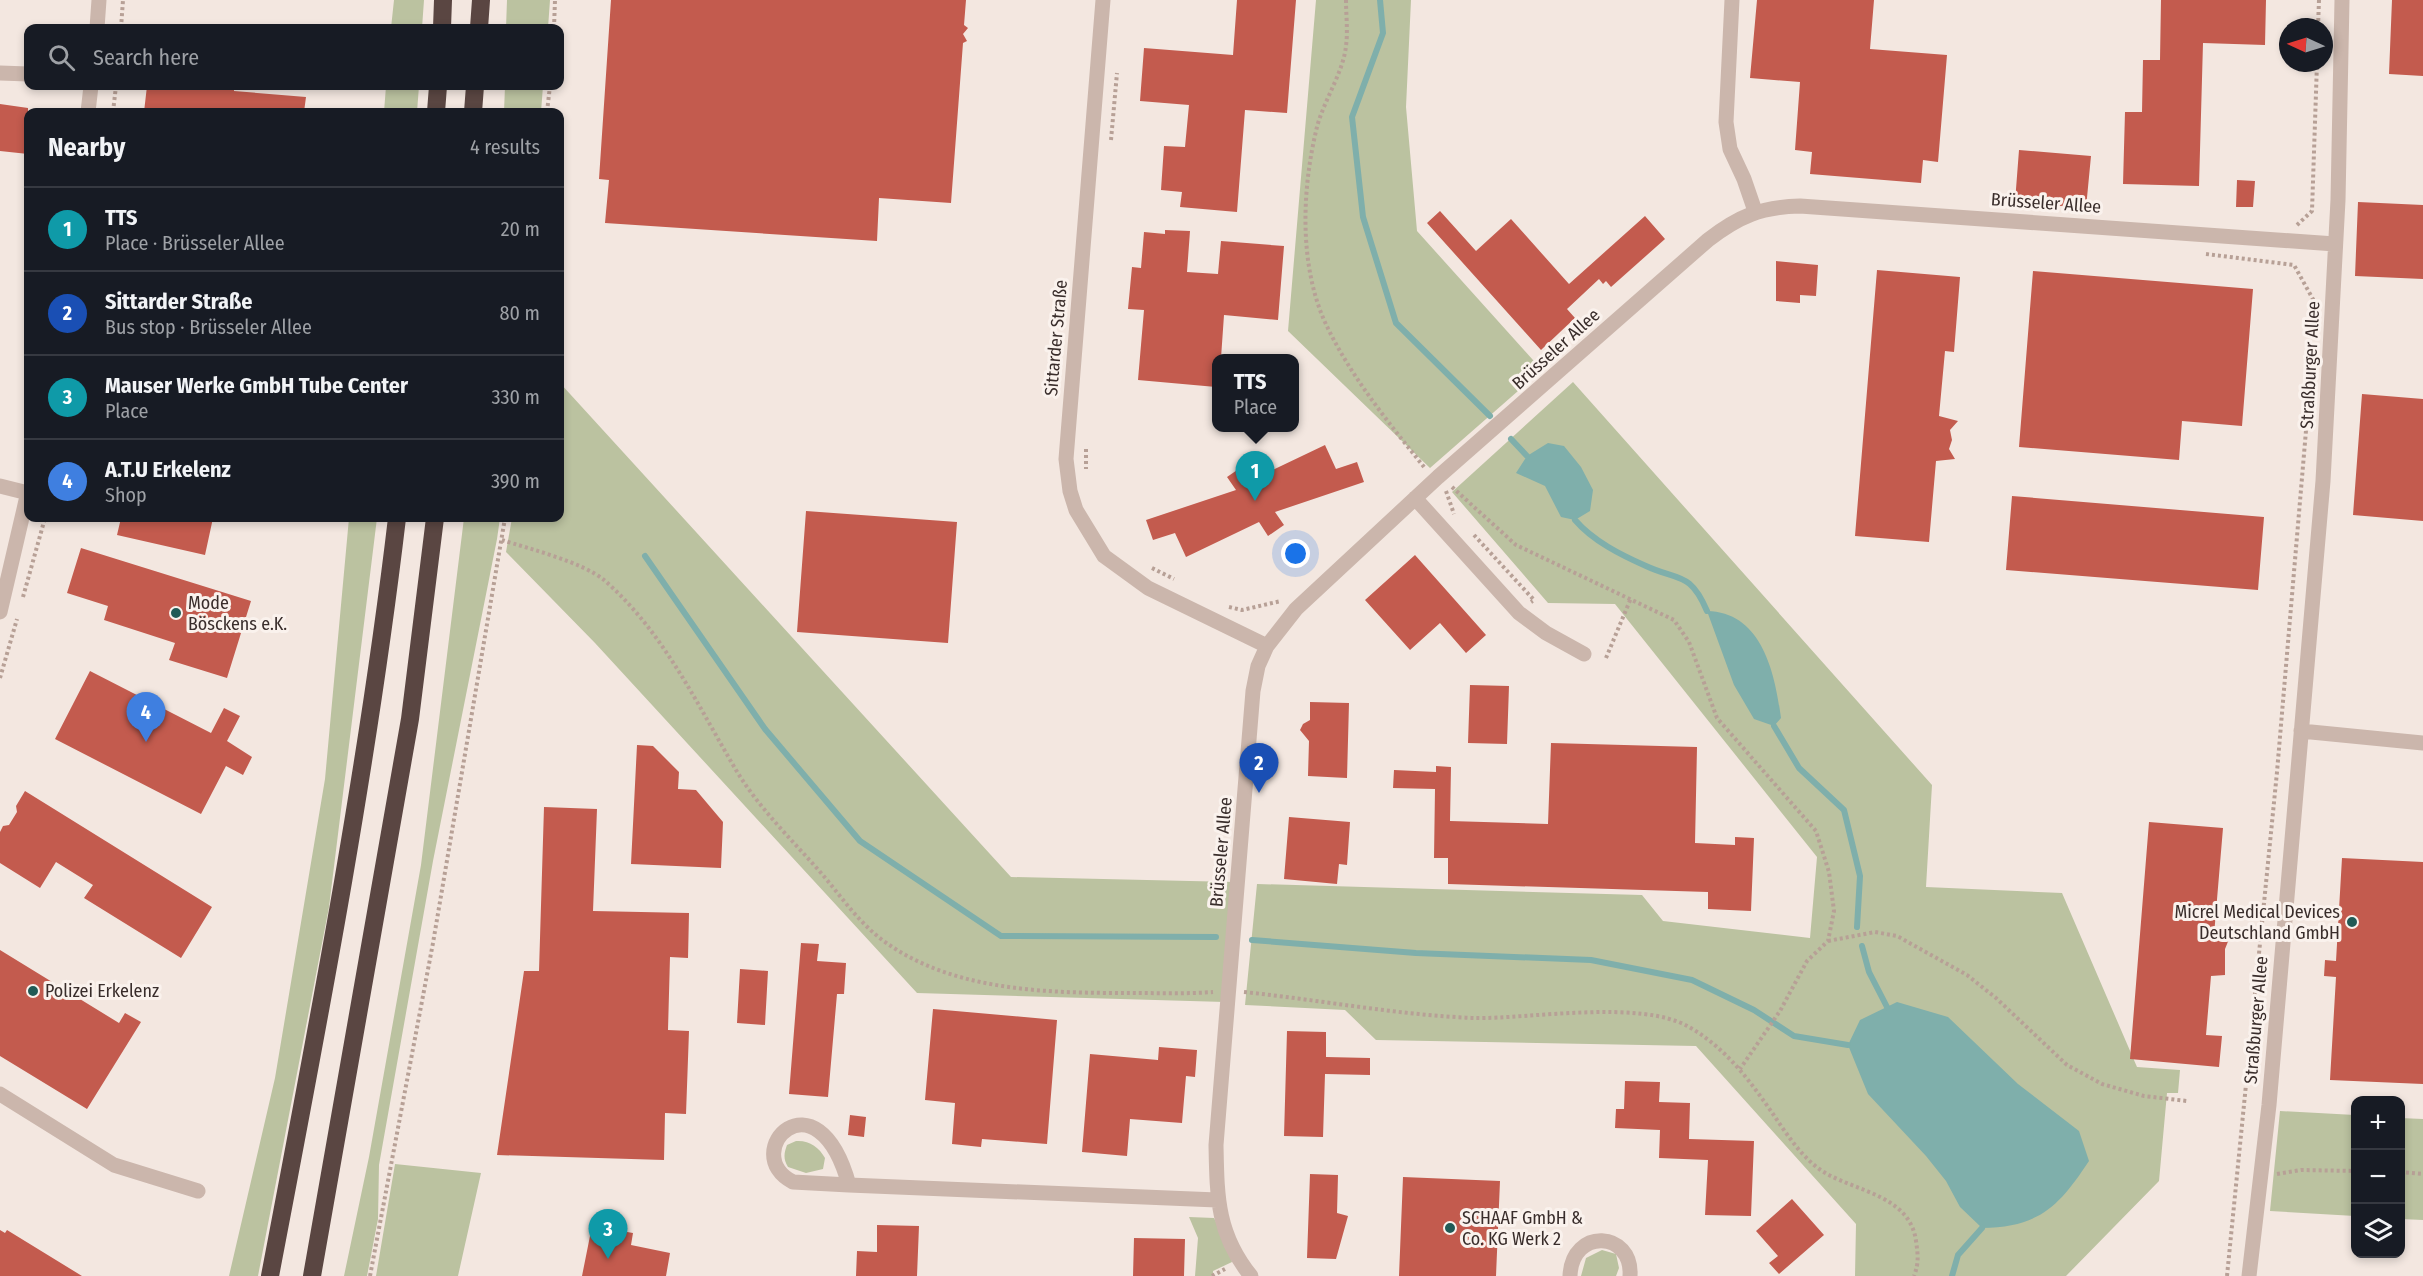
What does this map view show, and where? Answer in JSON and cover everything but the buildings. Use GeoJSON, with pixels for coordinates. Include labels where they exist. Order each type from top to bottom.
{"type":"FeatureCollection","features":[{"type":"Feature","properties":{"kind":"highway"},"geometry":{"type":"LineString","coordinates":[[442,24],[443,0]]}},
{"type":"Feature","properties":{"kind":"highway"},"geometry":{"type":"LineString","coordinates":[[479,24],[481,0]]}},
{"type":"Feature","properties":{"kind":"highway"},"geometry":{"type":"LineString","coordinates":[[436,108],[438,90]]}},
{"type":"Feature","properties":{"kind":"highway"},"geometry":{"type":"LineString","coordinates":[[473,108],[475,90]]}},
{"type":"Feature","properties":{"kind":"highway"},"geometry":{"type":"LineString","coordinates":[[270,1276],[327,978],[374,707],[397,522]]}},
{"type":"Feature","properties":{"kind":"highway"},"geometry":{"type":"LineString","coordinates":[[312,1276],[410,719],[435,522]]}},
{"type":"Feature","properties":{"kind":"street"},"geometry":{"type":"LineString","coordinates":[[97,24],[99,0]]}},
{"type":"Feature","properties":{"kind":"street","name":"Sittarder Straße"},"geometry":{"type":"LineString","coordinates":[[1103,0],[1066,459],[1070,491],[1086,530],[1104,556],[1148,588],[1267,646]]}},
{"type":"Feature","properties":{"kind":"street"},"geometry":{"type":"LineString","coordinates":[[1732,0],[1726,122],[1730,149],[1755,211]]}},
{"type":"Feature","properties":{"kind":"street","name":"Straßburger Allee"},"geometry":{"type":"LineString","coordinates":[[2249,1276],[2261,1177],[2323,481],[2335,244],[2342,0]]}},
{"type":"Feature","properties":{"kind":"street"},"geometry":{"type":"LineString","coordinates":[[0,73],[24,74]]}},
{"type":"Feature","properties":{"kind":"street"},"geometry":{"type":"LineString","coordinates":[[88,108],[91,90]]}},
{"type":"Feature","properties":{"kind":"street","name":"Brüsseler Allee"},"geometry":{"type":"LineString","coordinates":[[1251,1276],[1239,1261],[1221,1223],[1217,1200],[1216,1146],[1253,691],[1258,666],[1267,646],[1296,609],[1438,477],[1707,240],[1731,221],[1755,211],[1778,206],[1800,206],[2335,244]]}},
{"type":"Feature","properties":{"kind":"street"},"geometry":{"type":"LineString","coordinates":[[0,486],[24,491]]}},
{"type":"Feature","properties":{"kind":"street"},"geometry":{"type":"LineString","coordinates":[[1415,498],[1520,613],[1546,633],[1584,654]]}},
{"type":"Feature","properties":{"kind":"street"},"geometry":{"type":"LineString","coordinates":[[0,612],[24,509]]}},
{"type":"Feature","properties":{"kind":"street"},"geometry":{"type":"LineString","coordinates":[[2301,731],[2423,743]]}},
{"type":"Feature","properties":{"kind":"street"},"geometry":{"type":"LineString","coordinates":[[0,1094],[114,1165],[198,1191]]}},
{"type":"Feature","properties":{"kind":"street"},"geometry":{"type":"LineString","coordinates":[[849,1185],[844,1166],[822,1131],[806,1125],[798,1125],[789,1128],[777,1140],[773,1156],[779,1173],[785,1179],[793,1182],[849,1185],[1217,1200]]}},
{"type":"Feature","properties":{"kind":"street"},"geometry":{"type":"LineString","coordinates":[[1570,1276],[1573,1257],[1579,1249],[1595,1240],[1614,1243],[1621,1249],[1630,1265],[1630,1276]]}},
{"type":"Feature","properties":{"kind":"path"},"geometry":{"type":"LineString","coordinates":[[121,24],[123,0]]}},
{"type":"Feature","properties":{"kind":"path"},"geometry":{"type":"LineString","coordinates":[[554,24],[555,0]]}},
{"type":"Feature","properties":{"kind":"path"},"geometry":{"type":"LineString","coordinates":[[1346,0],[1346,47],[1317,127],[1308,182],[1306,244],[1311,276],[1323,318],[1355,374],[1426,470],[1438,477]]}},
{"type":"Feature","properties":{"kind":"path"},"geometry":{"type":"LineString","coordinates":[[2318,18],[2319,0]]}},
{"type":"Feature","properties":{"kind":"path"},"geometry":{"type":"LineString","coordinates":[[1111,141],[1117,65]]}},
{"type":"Feature","properties":{"kind":"path"},"geometry":{"type":"LineString","coordinates":[[2314,305],[2314,298],[2294,264],[2297,225],[2312,211],[2317,72]]}},
{"type":"Feature","properties":{"kind":"path"},"geometry":{"type":"LineString","coordinates":[[113,108],[116,90]]}},
{"type":"Feature","properties":{"kind":"path"},"geometry":{"type":"LineString","coordinates":[[548,108],[550,90]]}},
{"type":"Feature","properties":{"kind":"path"},"geometry":{"type":"LineString","coordinates":[[2198,253],[2294,264]]}},
{"type":"Feature","properties":{"kind":"path"},"geometry":{"type":"LineString","coordinates":[[2227,1276],[2277,772],[2308,406]]}},
{"type":"Feature","properties":{"kind":"path"},"geometry":{"type":"LineString","coordinates":[[1086,440],[1086,477]]}},
{"type":"Feature","properties":{"kind":"path"},"geometry":{"type":"LineString","coordinates":[[1455,516],[1448,501],[1446,489],[1449,483],[1516,545],[1674,620],[1689,642],[1717,718],[1816,831],[1829,872],[1834,911],[1828,941]]}},
{"type":"Feature","properties":{"kind":"path"},"geometry":{"type":"LineString","coordinates":[[370,1276],[433,943],[504,522]]}},
{"type":"Feature","properties":{"kind":"path"},"geometry":{"type":"LineString","coordinates":[[1471,531],[1534,600],[1520,613]]}},
{"type":"Feature","properties":{"kind":"path"},"geometry":{"type":"LineString","coordinates":[[502,540],[564,561],[602,579],[645,625],[679,670],[736,771],[771,817],[820,870],[849,909],[881,939],[910,957],[958,975],[1014,989],[1098,993],[1230,991],[1441,1016],[1476,1018],[1612,1012],[1658,1017],[1688,1026],[1717,1046],[1740,1069],[1792,1142],[1811,1163],[1828,1175],[1880,1197],[1904,1212],[1915,1229],[1919,1261],[1914,1276]]}},
{"type":"Feature","properties":{"kind":"path"},"geometry":{"type":"LineString","coordinates":[[1150,567],[1179,582]]}},
{"type":"Feature","properties":{"kind":"path"},"geometry":{"type":"LineString","coordinates":[[1606,658],[1631,598]]}},
{"type":"Feature","properties":{"kind":"path"},"geometry":{"type":"LineString","coordinates":[[1227,606],[1242,610],[1286,600],[1296,609]]}},
{"type":"Feature","properties":{"kind":"path"},"geometry":{"type":"LineString","coordinates":[[1740,1069],[1780,1011],[1807,961],[1828,941],[1875,932],[1897,936],[1974,981],[2067,1065],[2102,1084],[2144,1096],[2187,1101]]}},
{"type":"Feature","properties":{"kind":"path"},"geometry":{"type":"LineString","coordinates":[[2261,1177],[2301,1170],[2351,1171]]}},
{"type":"Feature","properties":{"kind":"path"},"geometry":{"type":"LineString","coordinates":[[2405,1173],[2423,1174]]}},
{"type":"Feature","properties":{"kind":"green space"},"geometry":{"type":"Polygon","coordinates":[[[394,0],[424,0],[422,24],[391,24],[394,0]]]}},
{"type":"Feature","properties":{"kind":"green space"},"geometry":{"type":"Polygon","coordinates":[[[507,0],[550,0],[548,24],[506,24],[507,0]]]}},
{"type":"Feature","properties":{"kind":"green space"},"geometry":{"type":"Polygon","coordinates":[[[1316,0],[1411,0],[1406,107],[1417,231],[1542,370],[1430,468],[1288,331],[1316,0]]]}},
{"type":"Feature","properties":{"kind":"green space"},"geometry":{"type":"Polygon","coordinates":[[[386,90],[419,90],[417,108],[384,108],[386,90]]]}},
{"type":"Feature","properties":{"kind":"green space"},"geometry":{"type":"Polygon","coordinates":[[[505,90],[543,90],[541,108],[504,108],[505,90]]]}},
{"type":"Feature","properties":{"kind":"green space"},"geometry":{"type":"Polygon","coordinates":[[[1573,382],[1932,785],[1926,887],[2062,893],[2137,1067],[2180,1070],[2178,1093],[2167,1093],[2159,1181],[2066,1276],[1855,1276],[1856,1224],[1696,1046],[1376,1040],[1345,1010],[1245,1005],[1257,884],[1642,895],[1663,921],[1810,938],[1817,857],[1615,604],[1548,603],[1452,492],[1573,382]]]}},
{"type":"Feature","properties":{"kind":"green space"},"geometry":{"type":"Polygon","coordinates":[[[564,387],[1011,877],[1234,882],[1225,1002],[917,993],[595,643],[506,552],[511,522],[564,522],[564,387]]]}},
{"type":"Feature","properties":{"kind":"green space"},"geometry":{"type":"Polygon","coordinates":[[[349,522],[377,522],[329,907],[258,1276],[229,1276],[275,1078],[325,779],[349,522]]]}},
{"type":"Feature","properties":{"kind":"green space"},"geometry":{"type":"Polygon","coordinates":[[[464,522],[499,522],[433,861],[379,1165],[378,1219],[367,1276],[344,1276],[369,1157],[421,865],[464,522]]]}},
{"type":"Feature","properties":{"kind":"green space"},"geometry":{"type":"Polygon","coordinates":[[[2280,1111],[2351,1115],[2351,1216],[2270,1211],[2280,1111]]]}},
{"type":"Feature","properties":{"kind":"green space"},"geometry":{"type":"Polygon","coordinates":[[[2405,1118],[2423,1119],[2423,1220],[2405,1219],[2405,1118]]]}},
{"type":"Feature","properties":{"kind":"green space"},"geometry":{"type":"Polygon","coordinates":[[[796,1141],[809,1143],[820,1151],[825,1158],[823,1169],[806,1173],[788,1167],[785,1159],[786,1148],[787,1145],[796,1141]]]}},
{"type":"Feature","properties":{"kind":"green space"},"geometry":{"type":"Polygon","coordinates":[[[395,1164],[481,1173],[458,1276],[376,1276],[395,1164]]]}},
{"type":"Feature","properties":{"kind":"green space"},"geometry":{"type":"Polygon","coordinates":[[[1189,1217],[1214,1218],[1228,1245],[1232,1262],[1213,1271],[1213,1276],[1195,1276],[1198,1238],[1189,1217]]]}},
{"type":"Feature","properties":{"kind":"green space"},"geometry":{"type":"Polygon","coordinates":[[[1602,1250],[1616,1254],[1619,1268],[1616,1276],[1581,1276],[1586,1258],[1602,1250]]]}},
{"type":"Feature","properties":{"kind":"water"},"geometry":{"type":"Polygon","coordinates":[[[1548,443],[1564,446],[1581,467],[1593,490],[1590,511],[1575,520],[1561,517],[1545,486],[1516,473],[1527,456],[1548,443]]]}},
{"type":"Feature","properties":{"kind":"water"},"geometry":{"type":"Polygon","coordinates":[[[1707,611],[1726,614],[1741,622],[1753,633],[1762,648],[1775,682],[1781,718],[1774,726],[1754,719],[1734,685],[1707,611]]]}},
{"type":"Feature","properties":{"kind":"water"},"geometry":{"type":"Polygon","coordinates":[[[1897,1002],[1948,1017],[2018,1084],[2079,1131],[2089,1161],[2068,1190],[2046,1211],[2019,1223],[1982,1228],[1960,1207],[1946,1181],[1926,1156],[1868,1094],[1848,1045],[1860,1020],[1897,1002]]]}},
{"type":"Feature","properties":{"kind":"waterway"},"geometry":{"type":"LineString","coordinates":[[1380,0],[1383,33],[1352,117],[1363,217],[1396,323],[1490,416]]}},
{"type":"Feature","properties":{"kind":"waterway"},"geometry":{"type":"LineString","coordinates":[[1511,439],[1527,456]]}},
{"type":"Feature","properties":{"kind":"waterway"},"geometry":{"type":"LineString","coordinates":[[1575,520],[1599,541],[1617,552],[1689,583],[1701,598],[1707,611]]}},
{"type":"Feature","properties":{"kind":"waterway"},"geometry":{"type":"LineString","coordinates":[[645,556],[765,729],[860,841],[1001,936],[1216,937]]}},
{"type":"Feature","properties":{"kind":"waterway"},"geometry":{"type":"LineString","coordinates":[[1774,726],[1799,768],[1844,810],[1860,876],[1857,927]]}},
{"type":"Feature","properties":{"kind":"waterway"},"geometry":{"type":"LineString","coordinates":[[1252,940],[1416,953],[1591,960],[1692,980],[1754,1010],[1794,1036],[1848,1045]]}},
{"type":"Feature","properties":{"kind":"waterway"},"geometry":{"type":"LineString","coordinates":[[1862,946],[1869,972],[1887,1007]]}},
{"type":"Feature","properties":{"kind":"waterway"},"geometry":{"type":"LineString","coordinates":[[1952,1276],[1958,1255],[1982,1228]]}},
{"type":"Feature","properties":{"kind":"place","name":"TTS"},"geometry":{"type":"Point","coordinates":[1255,501]}},
{"type":"Feature","properties":{"kind":"place","name":"Mode Bösckens e.K."},"geometry":{"type":"Point","coordinates":[176,613]}},
{"type":"Feature","properties":{"kind":"place","name":"A.T.U Erkelenz"},"geometry":{"type":"Point","coordinates":[146,742]}},
{"type":"Feature","properties":{"kind":"place","name":"Sittarder Straße"},"geometry":{"type":"Point","coordinates":[1259,793]}},
{"type":"Feature","properties":{"kind":"place","name":"Micrel Medical Devices Deutschland GmbH"},"geometry":{"type":"Point","coordinates":[2352,922]}},
{"type":"Feature","properties":{"kind":"place","name":"Polizei Erkelenz"},"geometry":{"type":"Point","coordinates":[33,991]}},
{"type":"Feature","properties":{"kind":"place","name":"SCHAAF GmbH & Co. KG Werk 2"},"geometry":{"type":"Point","coordinates":[1450,1228]}},
{"type":"Feature","properties":{"kind":"place","name":"Mauser Werke GmbH Tube Center"},"geometry":{"type":"Point","coordinates":[608,1259]}}]}
